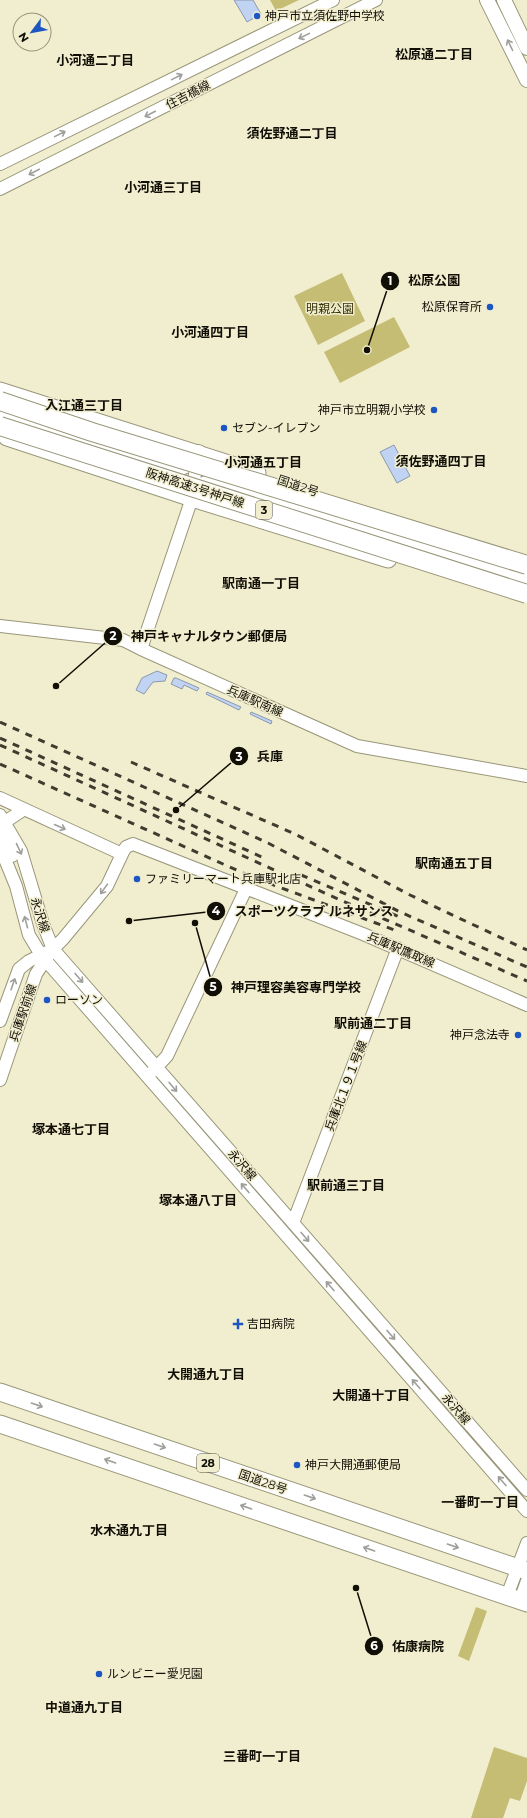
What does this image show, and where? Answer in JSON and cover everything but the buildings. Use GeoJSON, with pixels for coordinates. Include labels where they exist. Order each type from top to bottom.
{"type":"FeatureCollection","features":[{"type":"Feature","properties":{"kind":"highway","name":"国道2号"},"geometry":{"type":"LineString","coordinates":[[0,391],[408,521],[527,564]]}},
{"type":"Feature","properties":{"kind":"highway","name":"阪神高速3号神戸線"},"geometry":{"type":"LineString","coordinates":[[0,401],[92,432],[527,564]]}},
{"type":"Feature","properties":{"kind":"highway"},"geometry":{"type":"LineString","coordinates":[[0,413],[173,469],[182,467],[198,454]]}},
{"type":"Feature","properties":{"kind":"highway","name":"阪神高速3号神戸線"},"geometry":{"type":"LineString","coordinates":[[0,426],[527,594]]}},
{"type":"Feature","properties":{"kind":"highway"},"geometry":{"type":"LineString","coordinates":[[0,435],[192,498],[418,568],[527,597]]}},
{"type":"Feature","properties":{"kind":"highway","name":"3"},"geometry":{"type":"LineString","coordinates":[[192,498],[197,491],[205,485],[219,483],[527,582]]}},
{"type":"Feature","properties":{"kind":"highway","name":"国道28号"},"geometry":{"type":"LineString","coordinates":[[0,1392],[524,1573]]}},
{"type":"Feature","properties":{"kind":"highway","name":"28"},"geometry":{"type":"LineString","coordinates":[[0,1424],[518,1600]]}},
{"type":"Feature","properties":{"kind":"main road"},"geometry":{"type":"LineString","coordinates":[[487,0],[527,80]]}},
{"type":"Feature","properties":{"kind":"main road"},"geometry":{"type":"LineString","coordinates":[[504,0],[527,48]]}},
{"type":"Feature","properties":{"kind":"street","name":"住吉橋線"},"geometry":{"type":"LineString","coordinates":[[0,164],[333,0]]}},
{"type":"Feature","properties":{"kind":"street","name":"住吉橋線"},"geometry":{"type":"LineString","coordinates":[[0,189],[376,0]]}},
{"type":"Feature","properties":{"kind":"street"},"geometry":{"type":"LineString","coordinates":[[141,649],[192,498],[198,454]]}},
{"type":"Feature","properties":{"kind":"street","name":"兵庫駅南線"},"geometry":{"type":"LineString","coordinates":[[0,626],[123,640],[357,746],[527,776]]}},
{"type":"Feature","properties":{"kind":"street"},"geometry":{"type":"LineString","coordinates":[[0,798],[23,810],[122,854],[104,890],[53,949],[43,957]]}},
{"type":"Feature","properties":{"kind":"street"},"geometry":{"type":"LineString","coordinates":[[16,886],[15,865],[1,828],[2,818],[23,810]]}},
{"type":"Feature","properties":{"kind":"street","name":"永沢線"},"geometry":{"type":"LineString","coordinates":[[2,818],[21,851],[43,924],[53,949],[527,1490]]}},
{"type":"Feature","properties":{"kind":"street","name":"兵庫駅鷹取線"},"geometry":{"type":"LineString","coordinates":[[122,854],[130,844],[138,845],[398,948],[527,1005]]}},
{"type":"Feature","properties":{"kind":"street","name":"永沢線"},"geometry":{"type":"LineString","coordinates":[[0,847],[16,886],[29,935],[43,957],[527,1511]]}},
{"type":"Feature","properties":{"kind":"street"},"geometry":{"type":"LineString","coordinates":[[147,1076],[157,1068],[167,1056],[246,889]]}},
{"type":"Feature","properties":{"kind":"street","name":"兵庫北１９１号線"},"geometry":{"type":"LineString","coordinates":[[293,1223],[398,948]]}},
{"type":"Feature","properties":{"kind":"street","name":"兵庫駅前線"},"geometry":{"type":"LineString","coordinates":[[0,1021],[17,971],[24,964],[43,957]]}},
{"type":"Feature","properties":{"kind":"street","name":"兵庫駅前線"},"geometry":{"type":"LineString","coordinates":[[0,1080],[43,957]]}},
{"type":"Feature","properties":{"kind":"street"},"geometry":{"type":"LineString","coordinates":[[518,1600],[524,1573],[527,1543]]}},
{"type":"Feature","properties":{"kind":"green space"},"geometry":{"type":"Polygon","coordinates":[[[270,0],[299,0],[276,11],[270,0]]]}},
{"type":"Feature","properties":{"kind":"green space","name":"明親公園"},"geometry":{"type":"Polygon","coordinates":[[[342,273],[365,321],[318,345],[294,296],[342,273]]]}},
{"type":"Feature","properties":{"kind":"green space"},"geometry":{"type":"Polygon","coordinates":[[[394,317],[410,347],[340,383],[324,352],[394,317]]]}},
{"type":"Feature","properties":{"kind":"green space"},"geometry":{"type":"Polygon","coordinates":[[[476,1607],[487,1611],[469,1661],[458,1656],[476,1607]]]}},
{"type":"Feature","properties":{"kind":"green space"},"geometry":{"type":"Polygon","coordinates":[[[494,1747],[527,1758],[527,1781],[520,1801],[510,1798],[503,1818],[471,1818],[494,1747]]]}},
{"type":"Feature","properties":{"kind":"water"},"geometry":{"type":"Polygon","coordinates":[[[234,0],[253,0],[261,14],[247,22],[234,0]]]}},
{"type":"Feature","properties":{"kind":"water"},"geometry":{"type":"Polygon","coordinates":[[[394,445],[410,476],[397,483],[380,452],[394,445]]]}},
{"type":"Feature","properties":{"kind":"water"},"geometry":{"type":"Polygon","coordinates":[[[157,671],[167,675],[165,681],[153,682],[144,694],[136,690],[142,678],[157,671]]]}},
{"type":"Feature","properties":{"kind":"water"},"geometry":{"type":"Polygon","coordinates":[[[174,678],[199,688],[197,691],[184,685],[182,689],[171,684],[174,678]]]}},
{"type":"Feature","properties":{"kind":"water"},"geometry":{"type":"Polygon","coordinates":[[[207,692],[241,707],[239,710],[206,694],[207,692]]]}},
{"type":"Feature","properties":{"kind":"water"},"geometry":{"type":"Polygon","coordinates":[[[251,712],[272,721],[271,724],[250,714],[251,712]]]}},
{"type":"Feature","properties":{"kind":"railway"},"geometry":{"type":"LineString","coordinates":[[0,722],[268,843],[400,912],[527,967]]}},
{"type":"Feature","properties":{"kind":"railway"},"geometry":{"type":"LineString","coordinates":[[0,738],[264,858]]}},
{"type":"Feature","properties":{"kind":"railway"},"geometry":{"type":"LineString","coordinates":[[0,745],[329,895],[527,981]]}},
{"type":"Feature","properties":{"kind":"railway"},"geometry":{"type":"LineString","coordinates":[[131,762],[295,834],[410,895],[527,950]]}},
{"type":"Feature","properties":{"kind":"railway"},"geometry":{"type":"LineString","coordinates":[[0,764],[252,877],[400,932]]}},
{"type":"Feature","properties":{"kind":"railway"},"geometry":{"type":"LineString","coordinates":[[301,875],[402,918]]}},
{"type":"Feature","properties":{"kind":"place","name":"神戸市立須佐野中学校"},"geometry":{"type":"Point","coordinates":[257,16]}},
{"type":"Feature","properties":{"kind":"place","name":"松原保育所"},"geometry":{"type":"Point","coordinates":[490,307]}},
{"type":"Feature","properties":{"kind":"place","name":"松原公園"},"geometry":{"type":"Point","coordinates":[367,350]}},
{"type":"Feature","properties":{"kind":"place","name":"神戸市立明親小学校"},"geometry":{"type":"Point","coordinates":[434,410]}},
{"type":"Feature","properties":{"kind":"place","name":"セブン-イレブン"},"geometry":{"type":"Point","coordinates":[224,428]}},
{"type":"Feature","properties":{"kind":"place","name":"神戸キャナルタウン郵便局"},"geometry":{"type":"Point","coordinates":[56,686]}},
{"type":"Feature","properties":{"kind":"place","name":"兵庫"},"geometry":{"type":"Point","coordinates":[176,810]}},
{"type":"Feature","properties":{"kind":"place","name":"ファミリーマート兵庫駅北店"},"geometry":{"type":"Point","coordinates":[137,879]}},
{"type":"Feature","properties":{"kind":"place","name":"スポーツクラブ ルネサンス"},"geometry":{"type":"Point","coordinates":[129,921]}},
{"type":"Feature","properties":{"kind":"place","name":"神戸理容美容専門学校"},"geometry":{"type":"Point","coordinates":[195,923]}},
{"type":"Feature","properties":{"kind":"place","name":"ローソン"},"geometry":{"type":"Point","coordinates":[47,1000]}},
{"type":"Feature","properties":{"kind":"place","name":"神戸念法寺"},"geometry":{"type":"Point","coordinates":[518,1035]}},
{"type":"Feature","properties":{"kind":"place","name":"吉田病院"},"geometry":{"type":"Point","coordinates":[238,1324]}},
{"type":"Feature","properties":{"kind":"place","name":"神戸大開通郵便局"},"geometry":{"type":"Point","coordinates":[297,1465]}},
{"type":"Feature","properties":{"kind":"place","name":"佑康病院"},"geometry":{"type":"Point","coordinates":[356,1588]}},
{"type":"Feature","properties":{"kind":"place","name":"ルンビニー愛児園"},"geometry":{"type":"Point","coordinates":[99,1674]}},
{"type":"Feature","properties":{"kind":"district","name":"松原通二丁目"},"geometry":{"type":"Point","coordinates":[434,54]}},
{"type":"Feature","properties":{"kind":"district","name":"小河通二丁目"},"geometry":{"type":"Point","coordinates":[95,60]}},
{"type":"Feature","properties":{"kind":"district","name":"須佐野通二丁目"},"geometry":{"type":"Point","coordinates":[292,133]}},
{"type":"Feature","properties":{"kind":"district","name":"小河通三丁目"},"geometry":{"type":"Point","coordinates":[163,187]}},
{"type":"Feature","properties":{"kind":"district","name":"小河通四丁目"},"geometry":{"type":"Point","coordinates":[210,332]}},
{"type":"Feature","properties":{"kind":"district","name":"入江通三丁目"},"geometry":{"type":"Point","coordinates":[84,405]}},
{"type":"Feature","properties":{"kind":"district","name":"須佐野通四丁目"},"geometry":{"type":"Point","coordinates":[441,461]}},
{"type":"Feature","properties":{"kind":"district","name":"小河通五丁目"},"geometry":{"type":"Point","coordinates":[263,462]}},
{"type":"Feature","properties":{"kind":"district","name":"駅南通一丁目"},"geometry":{"type":"Point","coordinates":[261,583]}},
{"type":"Feature","properties":{"kind":"district","name":"駅南通五丁目"},"geometry":{"type":"Point","coordinates":[454,863]}},
{"type":"Feature","properties":{"kind":"district","name":"駅前通二丁目"},"geometry":{"type":"Point","coordinates":[373,1023]}},
{"type":"Feature","properties":{"kind":"district","name":"塚本通七丁目"},"geometry":{"type":"Point","coordinates":[71,1129]}},
{"type":"Feature","properties":{"kind":"district","name":"駅前通三丁目"},"geometry":{"type":"Point","coordinates":[346,1185]}},
{"type":"Feature","properties":{"kind":"district","name":"塚本通八丁目"},"geometry":{"type":"Point","coordinates":[198,1200]}},
{"type":"Feature","properties":{"kind":"district","name":"大開通九丁目"},"geometry":{"type":"Point","coordinates":[206,1374]}},
{"type":"Feature","properties":{"kind":"district","name":"大開通十丁目"},"geometry":{"type":"Point","coordinates":[371,1395]}},
{"type":"Feature","properties":{"kind":"district","name":"一番町一丁目"},"geometry":{"type":"Point","coordinates":[480,1502]}},
{"type":"Feature","properties":{"kind":"district","name":"水木通九丁目"},"geometry":{"type":"Point","coordinates":[129,1530]}},
{"type":"Feature","properties":{"kind":"district","name":"中道通九丁目"},"geometry":{"type":"Point","coordinates":[84,1707]}},
{"type":"Feature","properties":{"kind":"district","name":"三番町一丁目"},"geometry":{"type":"Point","coordinates":[262,1756]}}]}
